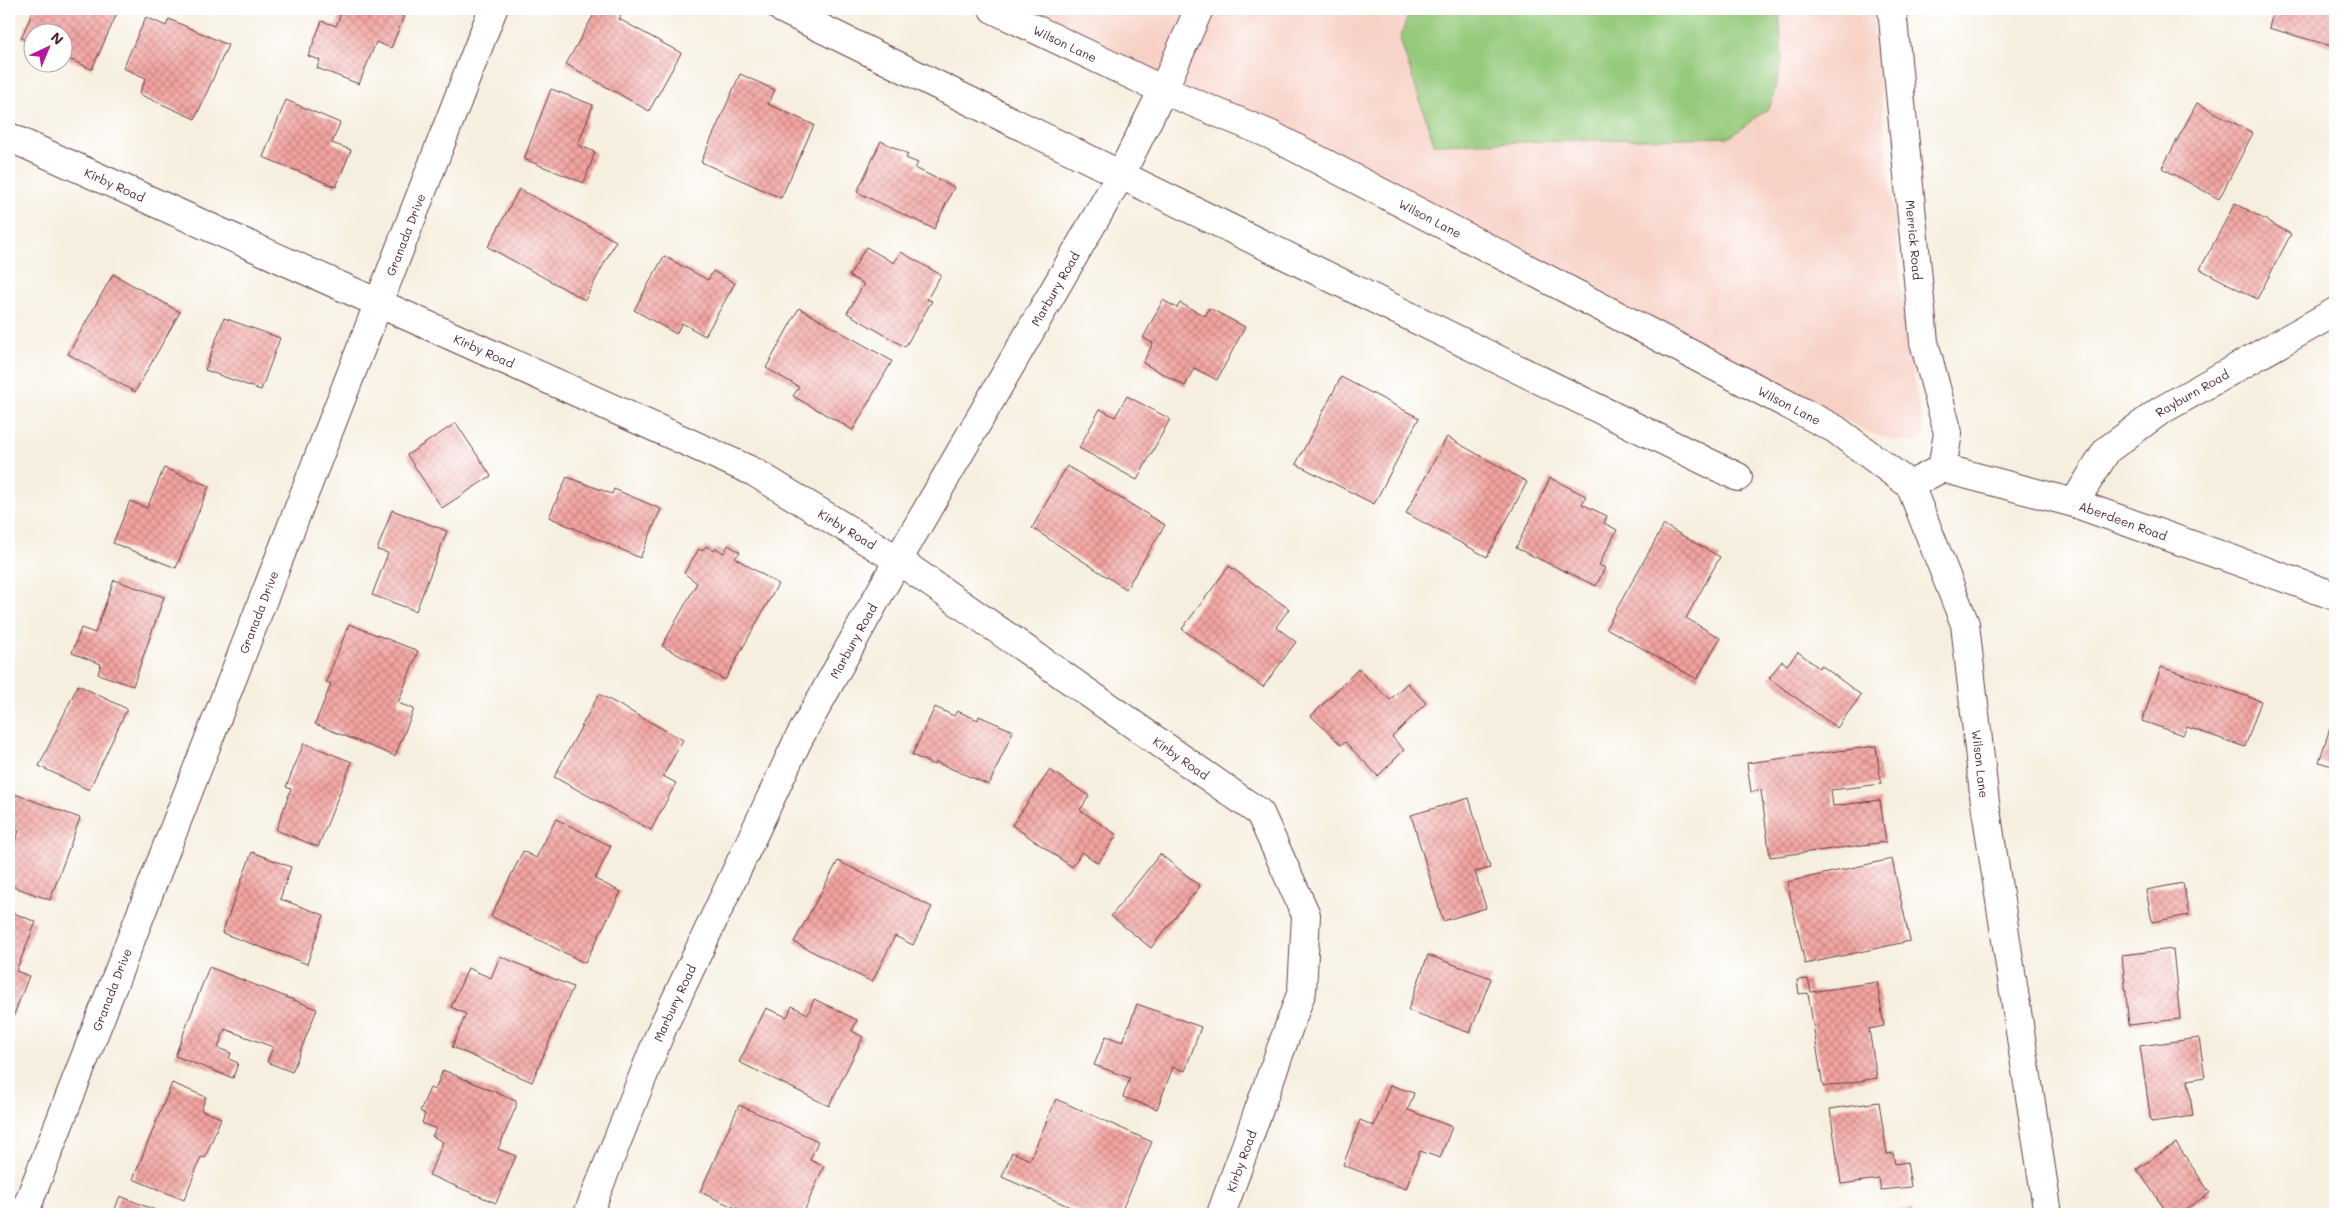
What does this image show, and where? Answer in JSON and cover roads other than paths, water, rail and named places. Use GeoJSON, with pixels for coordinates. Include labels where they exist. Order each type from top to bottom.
{"type":"FeatureCollection","features":[{"type":"Feature","properties":{"kind":"street","name":"Granada Drive"},"geometry":{"type":"LineString","coordinates":[[24,1214],[380,304],[493,9]]}},
{"type":"Feature","properties":{"kind":"street"},"geometry":{"type":"LineString","coordinates":[[782,9],[1738,477]]}},
{"type":"Feature","properties":{"kind":"street","name":"Wilson Lane"},"geometry":{"type":"LineString","coordinates":[[994,9],[1162,90],[1269,134],[1835,429],[1910,485],[1965,624],[1985,804],[2048,1214]]}},
{"type":"Feature","properties":{"kind":"street","name":"Marbury Road"},"geometry":{"type":"LineString","coordinates":[[588,1214],[661,1031],[794,749],[898,560],[1120,176],[1199,9]]}},
{"type":"Feature","properties":{"kind":"street","name":"Merrick Road"},"geometry":{"type":"LineString","coordinates":[[1892,9],[1924,342],[1948,433],[1942,468]]}},
{"type":"Feature","properties":{"kind":"street","name":"Kirby Road"},"geometry":{"type":"LineString","coordinates":[[9,137],[754,472],[898,560],[1260,813],[1306,915],[1302,991],[1222,1214]]}},
{"type":"Feature","properties":{"kind":"street","name":"Rayburn Road"},"geometry":{"type":"LineString","coordinates":[[2074,503],[2107,450],[2160,411],[2335,312]]}},
{"type":"Feature","properties":{"kind":"street"},"geometry":{"type":"LineString","coordinates":[[1910,485],[1942,468]]}},
{"type":"Feature","properties":{"kind":"street","name":"Aberdeen Road"},"geometry":{"type":"LineString","coordinates":[[1942,468],[2074,503],[2335,596]]}}]}
